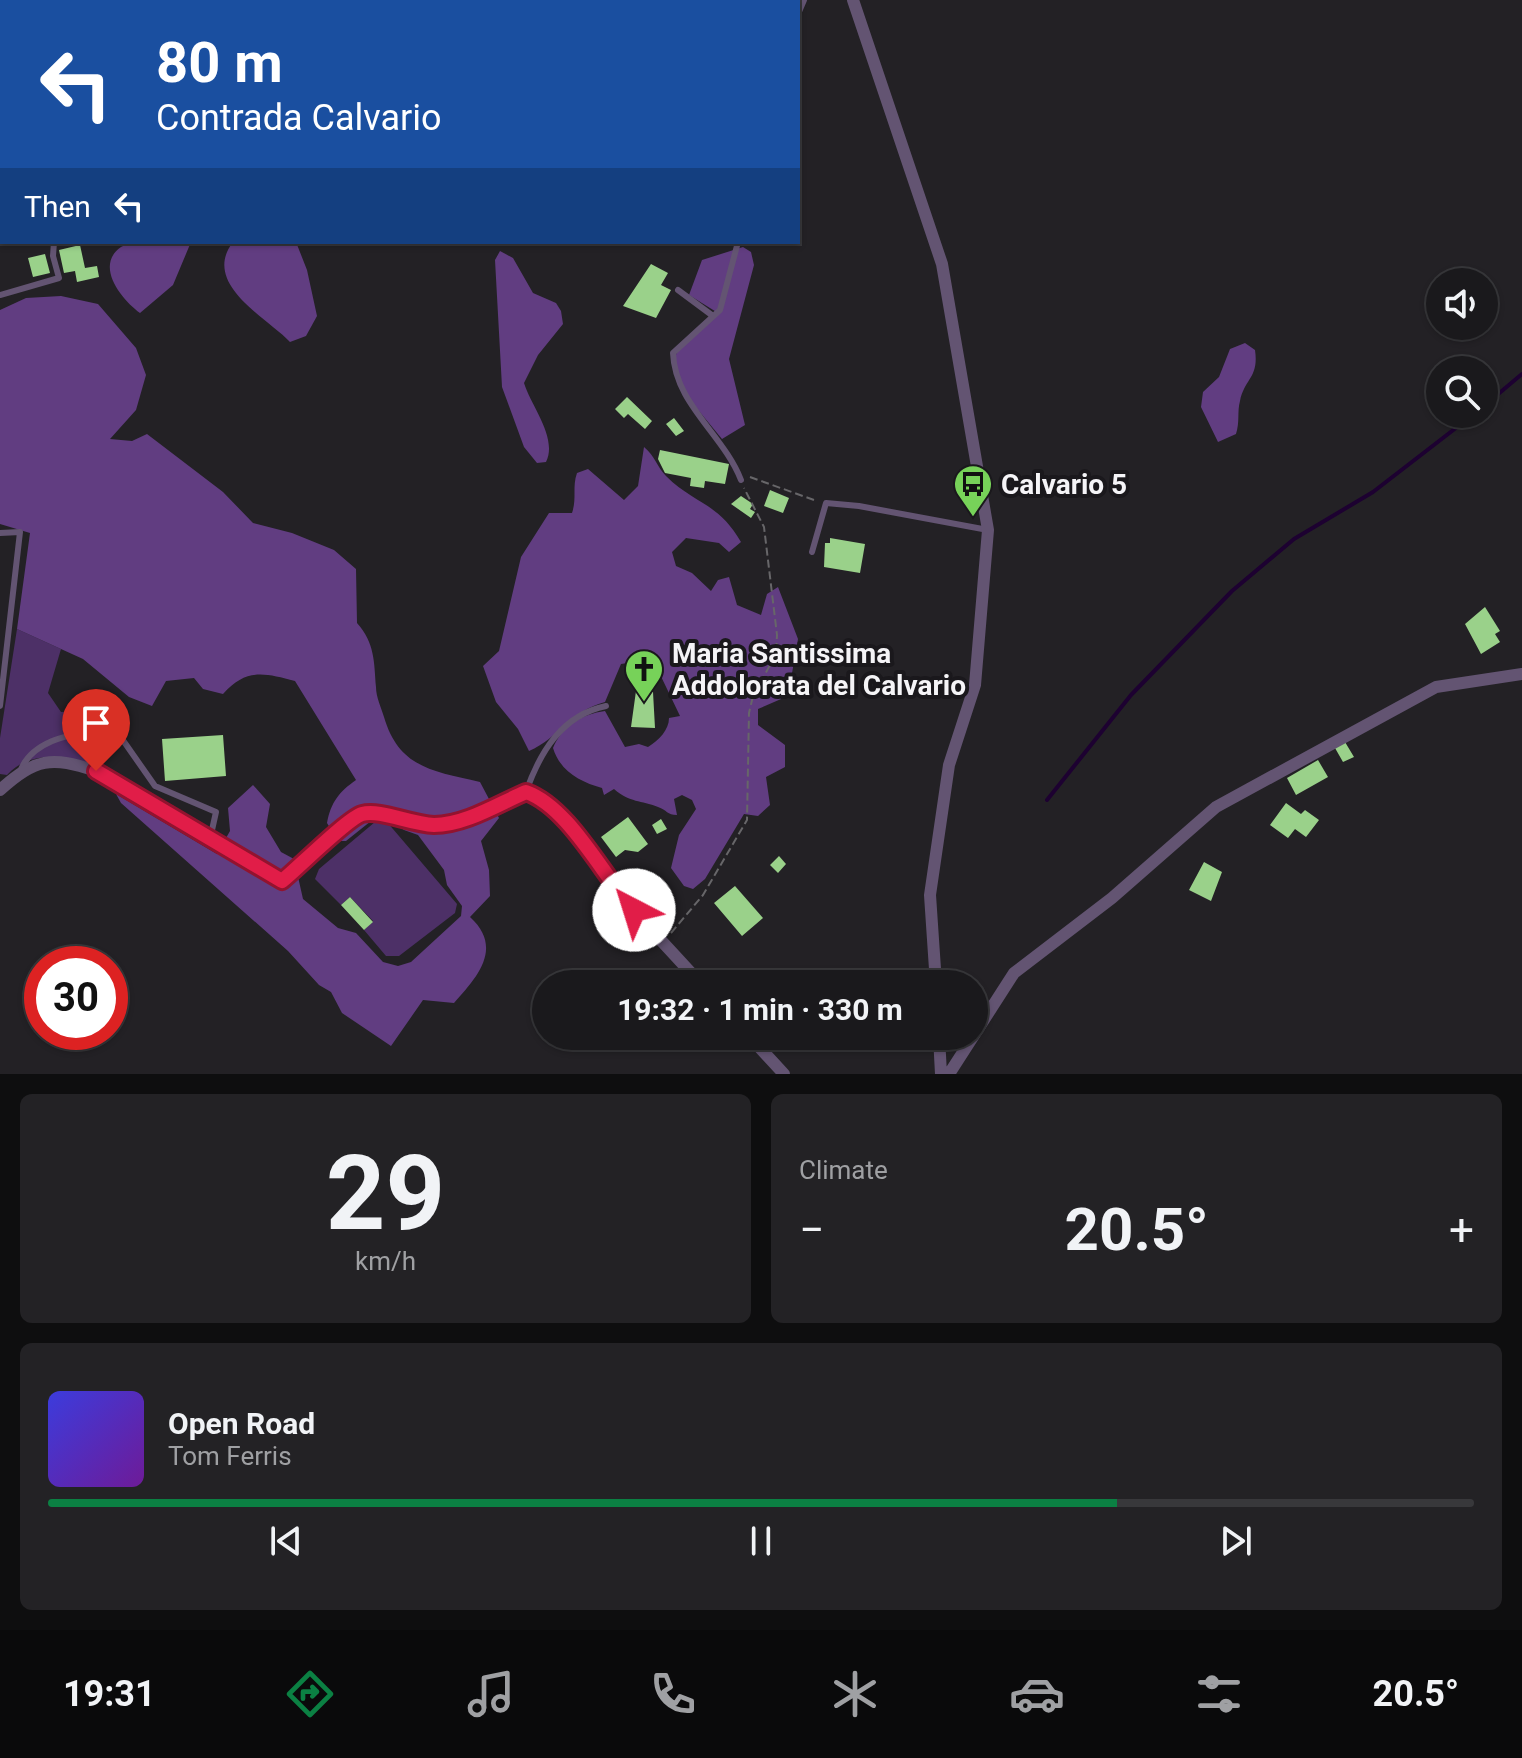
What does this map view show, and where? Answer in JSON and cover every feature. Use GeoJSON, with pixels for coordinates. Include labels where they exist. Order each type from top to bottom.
{"type":"FeatureCollection","features":[{"type":"Feature","properties":{"kind":"street"},"geometry":{"type":"LineString","coordinates":[[853,0],[942,264],[988,530],[975,685],[949,765],[930,895],[935,970]]}},
{"type":"Feature","properties":{"kind":"street"},"geometry":{"type":"LineString","coordinates":[[949,1074],[1014,973],[1112,898],[1216,807],[1436,687],[1522,674]]}},
{"type":"Feature","properties":{"kind":"street"},"geometry":{"type":"LineString","coordinates":[[0,790],[20,772],[36,763],[64,760],[96,771],[282,881],[359,814],[379,811],[401,822],[446,824],[526,792],[544,798],[619,893],[688,970]]}},
{"type":"Feature","properties":{"kind":"street"},"geometry":{"type":"LineString","coordinates":[[762,1050],[784,1074]]}},
{"type":"Feature","properties":{"kind":"street"},"geometry":{"type":"LineString","coordinates":[[940,1050],[941,1074]]}},
{"type":"Feature","properties":{"kind":"lane"},"geometry":{"type":"LineString","coordinates":[[0,295],[59,278],[53,256],[54,244]]}},
{"type":"Feature","properties":{"kind":"lane"},"geometry":{"type":"LineString","coordinates":[[737,244],[720,310],[673,353],[674,373],[682,393],[732,458],[741,480]]}},
{"type":"Feature","properties":{"kind":"lane"},"geometry":{"type":"LineString","coordinates":[[678,290],[713,316]]}},
{"type":"Feature","properties":{"kind":"lane"},"geometry":{"type":"LineString","coordinates":[[812,552],[826,503],[859,506],[988,530]]}},
{"type":"Feature","properties":{"kind":"lane"},"geometry":{"type":"LineString","coordinates":[[0,533],[20,532],[0,706]]}},
{"type":"Feature","properties":{"kind":"lane"},"geometry":{"type":"LineString","coordinates":[[526,792],[535,767],[555,734],[586,710],[606,706]]}},
{"type":"Feature","properties":{"kind":"lane"},"geometry":{"type":"LineString","coordinates":[[20,772],[23,762],[41,745],[113,726],[155,786],[216,812],[210,839]]}},
{"type":"Feature","properties":{"kind":"path"},"geometry":{"type":"LineString","coordinates":[[665,945],[703,895],[747,820],[749,713],[753,696],[776,654],[764,527],[741,480],[752,476],[826,503]]}},
{"type":"Feature","properties":{"kind":"shaded area"},"geometry":{"type":"Polygon","coordinates":[[[190,244],[173,285],[140,313],[119,291],[110,273],[113,255],[127,245],[190,244]]]}},
{"type":"Feature","properties":{"kind":"shaded area"},"geometry":{"type":"Polygon","coordinates":[[[232,244],[297,244],[307,270],[317,316],[306,336],[290,342],[240,298],[225,272],[225,257],[232,244]]]}},
{"type":"Feature","properties":{"kind":"shaded area"},"geometry":{"type":"Polygon","coordinates":[[[743,247],[751,252],[754,265],[729,359],[745,425],[722,439],[685,394],[674,358],[681,346],[718,313],[689,295],[702,260],[743,247]]]}},
{"type":"Feature","properties":{"kind":"shaded area"},"geometry":{"type":"Polygon","coordinates":[[[500,251],[513,258],[533,293],[556,303],[561,311],[563,324],[538,355],[524,383],[549,443],[546,462],[537,463],[524,447],[502,387],[495,260],[500,251]]]}},
{"type":"Feature","properties":{"kind":"shaded area"},"geometry":{"type":"Polygon","coordinates":[[[61,296],[98,304],[136,348],[146,375],[136,410],[110,439],[132,441],[147,434],[223,492],[253,523],[292,533],[334,550],[356,569],[357,623],[370,645],[377,694],[391,734],[399,747],[420,764],[480,782],[499,818],[481,841],[489,870],[490,896],[470,917],[485,940],[486,951],[478,973],[454,1003],[423,1000],[391,1046],[342,1013],[331,992],[319,985],[288,951],[121,803],[116,794],[217,854],[230,831],[228,808],[253,785],[270,804],[266,827],[281,852],[294,859],[303,899],[338,928],[356,933],[383,962],[398,966],[411,962],[461,916],[462,906],[447,885],[444,870],[418,835],[404,830],[389,818],[376,817],[346,841],[338,841],[327,823],[331,809],[337,798],[356,780],[295,681],[265,675],[248,676],[223,694],[203,689],[194,678],[166,681],[152,706],[129,697],[83,659],[17,629],[30,533],[0,524],[0,310],[26,298],[61,296]]]}},
{"type":"Feature","properties":{"kind":"shaded area"},"geometry":{"type":"Polygon","coordinates":[[[1245,343],[1255,350],[1255,367],[1242,393],[1236,434],[1218,442],[1201,407],[1203,392],[1219,377],[1230,349],[1245,343]]]}},
{"type":"Feature","properties":{"kind":"shaded area"},"geometry":{"type":"Polygon","coordinates":[[[644,447],[666,476],[715,511],[741,542],[729,552],[719,543],[686,538],[672,552],[676,566],[692,573],[711,591],[718,580],[729,577],[737,605],[761,615],[767,594],[778,587],[798,639],[788,696],[758,709],[758,725],[785,745],[785,767],[766,777],[770,805],[758,816],[744,814],[705,879],[693,889],[684,886],[671,868],[679,835],[696,809],[692,800],[682,795],[674,799],[677,815],[630,799],[614,789],[604,795],[602,788],[579,779],[566,769],[553,748],[562,733],[574,722],[605,711],[625,747],[639,744],[648,747],[656,741],[665,731],[669,718],[680,716],[656,666],[648,660],[621,664],[605,702],[573,718],[549,739],[529,751],[518,729],[496,702],[483,666],[499,651],[521,557],[549,513],[572,513],[577,473],[588,469],[624,500],[638,486],[644,447]]]}},
{"type":"Feature","properties":{"kind":"shaded area"},"geometry":{"type":"Polygon","coordinates":[[[17,629],[61,649],[48,693],[61,712],[100,710],[103,719],[101,765],[64,758],[40,758],[17,766],[7,775],[0,774],[0,738],[17,629]]]}},
{"type":"Feature","properties":{"kind":"shaded area"},"geometry":{"type":"Polygon","coordinates":[[[375,822],[387,822],[457,904],[455,913],[399,956],[386,956],[364,930],[373,921],[350,897],[341,905],[315,879],[319,869],[375,822]]]}},
{"type":"Feature","properties":{"kind":"building"},"geometry":{"type":"Polygon","coordinates":[[[80,245],[85,268],[97,266],[99,277],[77,282],[75,271],[64,273],[59,250],[80,245]]]}},
{"type":"Feature","properties":{"kind":"building"},"geometry":{"type":"Polygon","coordinates":[[[45,254],[50,273],[33,277],[28,258],[45,254]]]}},
{"type":"Feature","properties":{"kind":"building"},"geometry":{"type":"Polygon","coordinates":[[[651,264],[668,273],[661,285],[671,290],[656,318],[623,306],[651,264]]]}},
{"type":"Feature","properties":{"kind":"building"},"geometry":{"type":"Polygon","coordinates":[[[627,397],[652,421],[645,429],[628,414],[624,418],[615,409],[627,397]]]}},
{"type":"Feature","properties":{"kind":"building"},"geometry":{"type":"Polygon","coordinates":[[[674,418],[684,431],[676,436],[666,424],[674,418]]]}},
{"type":"Feature","properties":{"kind":"building"},"geometry":{"type":"Polygon","coordinates":[[[660,450],[729,464],[725,484],[705,481],[704,488],[690,486],[691,478],[665,473],[658,459],[660,450]]]}},
{"type":"Feature","properties":{"kind":"building"},"geometry":{"type":"Polygon","coordinates":[[[770,490],[789,498],[783,513],[764,506],[770,490]]]}},
{"type":"Feature","properties":{"kind":"building"},"geometry":{"type":"Polygon","coordinates":[[[741,496],[753,504],[750,509],[755,512],[751,518],[731,504],[741,496]]]}},
{"type":"Feature","properties":{"kind":"building"},"geometry":{"type":"Polygon","coordinates":[[[830,538],[865,544],[860,573],[824,567],[825,543],[830,543],[830,538]]]}},
{"type":"Feature","properties":{"kind":"building"},"geometry":{"type":"Polygon","coordinates":[[[1485,607],[1500,631],[1495,634],[1500,642],[1481,654],[1465,624],[1485,607]]]}},
{"type":"Feature","properties":{"kind":"building","name":"Maria Santissima Addolorata del Calvario"},"geometry":{"type":"Polygon","coordinates":[[[636,691],[653,692],[655,728],[631,727],[636,691]]]}},
{"type":"Feature","properties":{"kind":"building"},"geometry":{"type":"Polygon","coordinates":[[[223,735],[226,776],[165,781],[162,739],[223,735]]]}},
{"type":"Feature","properties":{"kind":"building"},"geometry":{"type":"Polygon","coordinates":[[[1345,742],[1354,757],[1343,762],[1335,748],[1345,742]]]}},
{"type":"Feature","properties":{"kind":"building"},"geometry":{"type":"Polygon","coordinates":[[[1318,760],[1328,777],[1296,795],[1287,778],[1318,760]]]}},
{"type":"Feature","properties":{"kind":"building"},"geometry":{"type":"Polygon","coordinates":[[[1286,803],[1301,814],[1305,810],[1319,820],[1306,837],[1295,829],[1288,838],[1270,825],[1286,803]]]}},
{"type":"Feature","properties":{"kind":"building"},"geometry":{"type":"Polygon","coordinates":[[[628,817],[648,844],[638,852],[625,850],[616,857],[601,837],[628,817]]]}},
{"type":"Feature","properties":{"kind":"building"},"geometry":{"type":"Polygon","coordinates":[[[661,819],[667,829],[657,834],[652,825],[661,819]]]}},
{"type":"Feature","properties":{"kind":"building"},"geometry":{"type":"Polygon","coordinates":[[[779,856],[786,864],[778,873],[770,865],[779,856]]]}},
{"type":"Feature","properties":{"kind":"building"},"geometry":{"type":"Polygon","coordinates":[[[1204,862],[1222,872],[1211,901],[1189,890],[1204,862]]]}},
{"type":"Feature","properties":{"kind":"building"},"geometry":{"type":"Polygon","coordinates":[[[735,886],[763,918],[742,936],[714,903],[735,886]]]}},
{"type":"Feature","properties":{"kind":"building"},"geometry":{"type":"Polygon","coordinates":[[[350,897],[373,922],[364,930],[341,905],[350,897]]]}},
{"type":"Feature","properties":{"kind":"waterway"},"geometry":{"type":"LineString","coordinates":[[1498,394],[1522,374]]}},
{"type":"Feature","properties":{"kind":"waterway"},"geometry":{"type":"LineString","coordinates":[[1047,800],[1131,695],[1232,591],[1294,539],[1373,492],[1456,428]]}},
{"type":"Feature","properties":{"kind":"place","name":"Calvario 5"},"geometry":{"type":"Point","coordinates":[973,518]}},
{"type":"Feature","properties":{"kind":"place","name":"Maria Santissima Addolorata del Calvario"},"geometry":{"type":"Point","coordinates":[644,703]}},
{"type":"Feature","properties":{"kind":"route"},"geometry":{"type":"LineString","coordinates":[[96,771],[282,881],[359,814],[379,811],[401,822],[436,825],[456,822],[526,792],[544,798],[634,910]]}}]}
